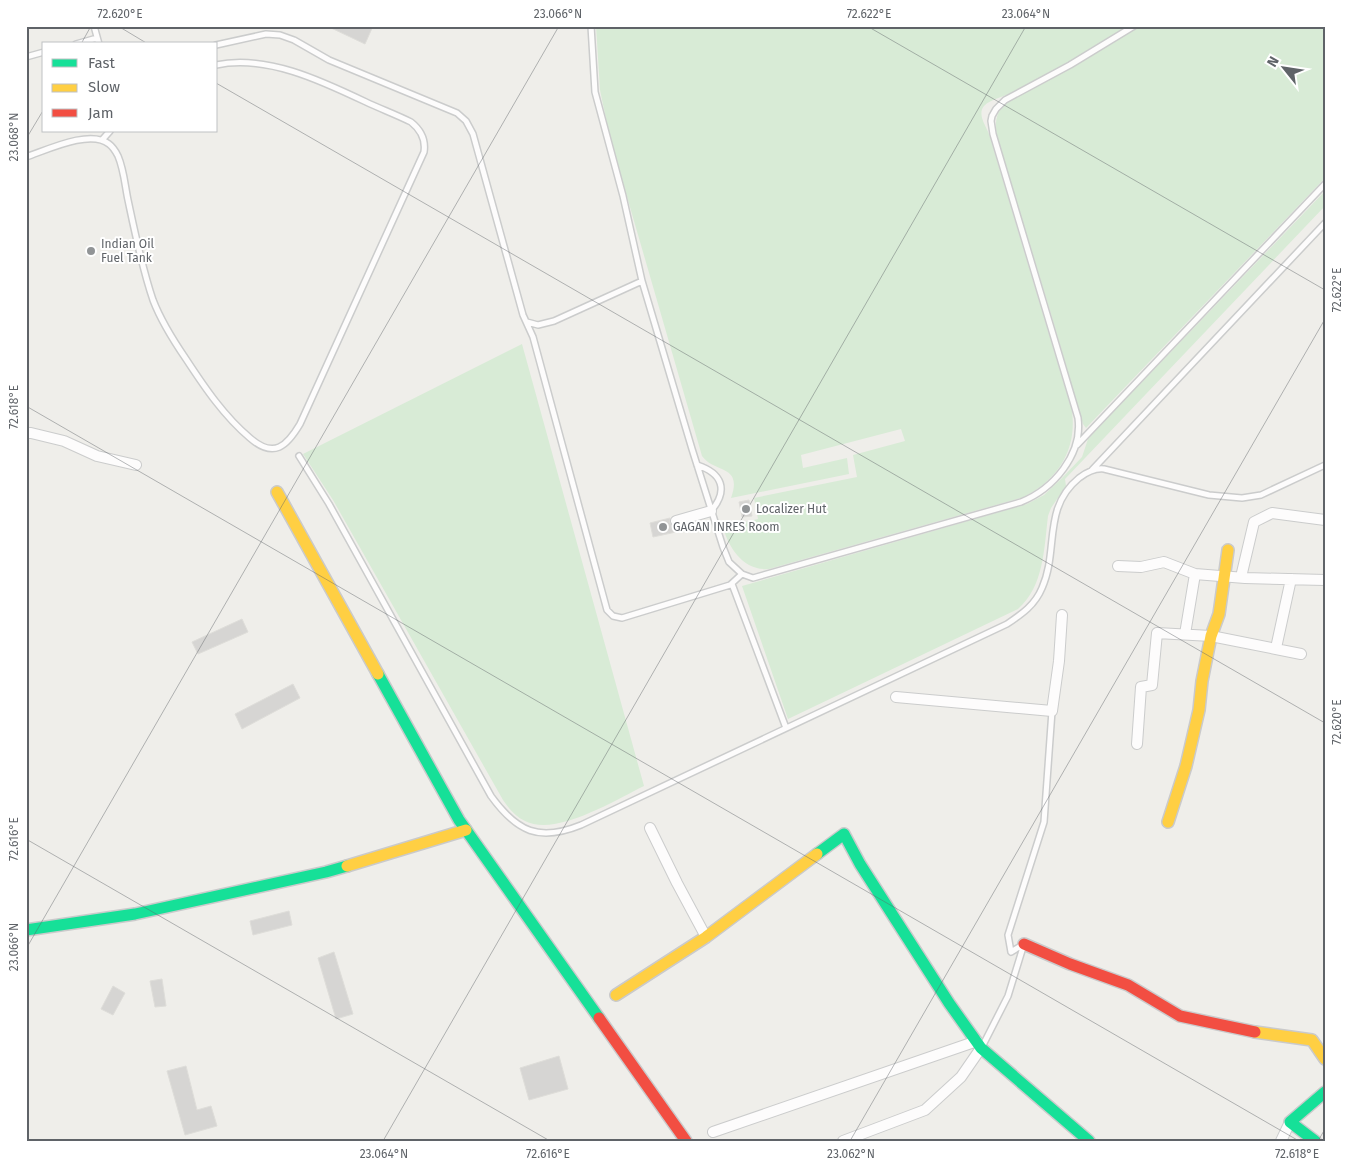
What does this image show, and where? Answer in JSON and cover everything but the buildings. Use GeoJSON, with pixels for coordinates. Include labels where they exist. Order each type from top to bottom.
{"type":"FeatureCollection","features":[{"type":"Feature","properties":{"kind":"street"},"geometry":{"type":"LineString","coordinates":[[26,434],[31,433],[64,441],[97,456],[136,465]]}},
{"type":"Feature","properties":{"kind":"street"},"geometry":{"type":"LineString","coordinates":[[277,492],[466,830],[686,1141]]}},
{"type":"Feature","properties":{"kind":"street"},"geometry":{"type":"LineString","coordinates":[[676,521],[711,511]]}},
{"type":"Feature","properties":{"kind":"street"},"geometry":{"type":"LineString","coordinates":[[1241,577],[1254,522],[1272,513],[1325,520]]}},
{"type":"Feature","properties":{"kind":"street"},"geometry":{"type":"LineString","coordinates":[[1168,822],[1186,766],[1199,710],[1202,680],[1219,614],[1228,550]]}},
{"type":"Feature","properties":{"kind":"street"},"geometry":{"type":"LineString","coordinates":[[1118,566],[1141,568],[1164,562],[1195,574],[1325,580]]}},
{"type":"Feature","properties":{"kind":"street"},"geometry":{"type":"LineString","coordinates":[[1184,634],[1195,574]]}},
{"type":"Feature","properties":{"kind":"street"},"geometry":{"type":"LineString","coordinates":[[1276,648],[1291,579]]}},
{"type":"Feature","properties":{"kind":"street"},"geometry":{"type":"LineString","coordinates":[[896,697],[1052,711],[1059,661],[1062,615]]}},
{"type":"Feature","properties":{"kind":"street"},"geometry":{"type":"LineString","coordinates":[[1137,744],[1141,687],[1152,685],[1157,633],[1212,636],[1301,654]]}},
{"type":"Feature","properties":{"kind":"street"},"geometry":{"type":"LineString","coordinates":[[650,828],[676,883],[706,937]]}},
{"type":"Feature","properties":{"kind":"street"},"geometry":{"type":"LineString","coordinates":[[26,930],[135,914],[326,872],[466,830]]}},
{"type":"Feature","properties":{"kind":"street"},"geometry":{"type":"LineString","coordinates":[[616,995],[706,937],[844,834],[860,864],[949,1003],[979,1044],[1089,1141]]}},
{"type":"Feature","properties":{"kind":"street"},"geometry":{"type":"LineString","coordinates":[[1024,944],[1070,964],[1128,985],[1180,1016],[1267,1035],[1312,1040],[1325,1059]]}},
{"type":"Feature","properties":{"kind":"street"},"geometry":{"type":"LineString","coordinates":[[713,1132],[979,1044]]}},
{"type":"Feature","properties":{"kind":"street"},"geometry":{"type":"LineString","coordinates":[[843,1141],[924,1110],[961,1077],[979,1044]]}},
{"type":"Feature","properties":{"kind":"street"},"geometry":{"type":"LineString","coordinates":[[1292,1127],[1325,1092]]}},
{"type":"Feature","properties":{"kind":"street"},"geometry":{"type":"LineString","coordinates":[[1292,1127],[1325,1103]]}},
{"type":"Feature","properties":{"kind":"street"},"geometry":{"type":"LineString","coordinates":[[1292,1127],[1325,1140]]}},
{"type":"Feature","properties":{"kind":"street"},"geometry":{"type":"LineString","coordinates":[[1292,1127],[1315,1141]]}},
{"type":"Feature","properties":{"kind":"lane"},"geometry":{"type":"LineString","coordinates":[[94,26],[98,41]]}},
{"type":"Feature","properties":{"kind":"lane"},"geometry":{"type":"LineString","coordinates":[[591,26],[596,92],[623,196],[642,281],[711,511],[729,562],[742,574],[753,578],[1026,500],[1040,493],[1053,481],[1068,462],[1075,446],[1079,429],[1076,411],[993,134],[991,121],[996,109],[1004,100],[1078,61],[1134,26]]}},
{"type":"Feature","properties":{"kind":"lane"},"geometry":{"type":"LineString","coordinates":[[218,45],[266,34],[288,37],[329,60],[432,102],[461,116],[473,134],[525,320],[533,337],[554,410],[608,612],[617,618],[631,617],[732,584],[742,574]]}},
{"type":"Feature","properties":{"kind":"lane"},"geometry":{"type":"LineString","coordinates":[[26,57],[42,53]]}},
{"type":"Feature","properties":{"kind":"lane"},"geometry":{"type":"LineString","coordinates":[[26,157],[65,143],[90,138],[102,140],[114,149],[119,158],[151,294],[161,318],[172,337],[204,386],[236,425],[257,444],[265,448],[275,448],[285,444],[300,424],[424,152],[424,141],[420,130],[411,122],[305,75],[286,68],[255,64],[232,62],[218,65]]}},
{"type":"Feature","properties":{"kind":"lane"},"geometry":{"type":"LineString","coordinates":[[102,140],[109,132]]}},
{"type":"Feature","properties":{"kind":"lane"},"geometry":{"type":"LineString","coordinates":[[1075,446],[1325,184]]}},
{"type":"Feature","properties":{"kind":"lane"},"geometry":{"type":"LineString","coordinates":[[299,456],[330,504],[491,796],[507,817],[528,831],[541,834],[566,831],[1007,624],[1023,613],[1038,596],[1045,580],[1060,501],[1075,481],[1091,470],[1325,223]]}},
{"type":"Feature","properties":{"kind":"lane"},"geometry":{"type":"LineString","coordinates":[[525,320],[530,324],[536,325],[554,321],[642,281]]}},
{"type":"Feature","properties":{"kind":"lane"},"geometry":{"type":"LineString","coordinates":[[697,465],[711,471],[721,482],[722,490],[720,497],[711,511]]}},
{"type":"Feature","properties":{"kind":"lane"},"geometry":{"type":"LineString","coordinates":[[1091,470],[1104,470],[1209,495],[1242,498],[1271,491],[1325,465]]}},
{"type":"Feature","properties":{"kind":"lane"},"geometry":{"type":"LineString","coordinates":[[732,584],[786,728]]}},
{"type":"Feature","properties":{"kind":"lane"},"geometry":{"type":"LineString","coordinates":[[1024,944],[1011,952],[1008,935],[1044,822],[1052,711]]}},
{"type":"Feature","properties":{"kind":"lane"},"geometry":{"type":"LineString","coordinates":[[979,1044],[1008,996],[1024,944]]}},
{"type":"Feature","properties":{"kind":"green space"},"geometry":{"type":"Polygon","coordinates":[[[596,26],[1129,26],[1073,60],[1012,93],[990,101],[984,106],[981,113],[989,134],[1072,411],[1072,438],[1063,462],[1056,472],[1036,490],[1024,497],[769,569],[760,569],[752,566],[739,557],[729,543],[723,527],[758,519],[754,498],[857,477],[853,455],[905,441],[901,429],[801,455],[803,468],[847,458],[849,474],[731,498],[734,487],[731,475],[707,462],[702,456],[610,138],[600,90],[596,26]]]}},
{"type":"Feature","properties":{"kind":"green space"},"geometry":{"type":"Polygon","coordinates":[[[1140,26],[1325,26],[1325,178],[1086,428],[1083,424],[998,141],[996,122],[998,113],[1004,104],[1088,58],[1140,26]]]}},
{"type":"Feature","properties":{"kind":"green space"},"geometry":{"type":"Polygon","coordinates":[[[1325,191],[1325,206],[1065,479],[1066,486],[1051,508],[1048,516],[1044,554],[1038,578],[1027,600],[1018,609],[788,719],[742,586],[1027,504],[1044,495],[1082,457],[1088,439],[1098,428],[1325,191]]]}},
{"type":"Feature","properties":{"kind":"green space"},"geometry":{"type":"Polygon","coordinates":[[[522,344],[644,786],[569,821],[538,825],[518,817],[503,800],[333,500],[303,454],[522,344]]]}},
{"type":"Feature","properties":{"kind":"traffic: fast"},"geometry":{"type":"LineString","coordinates":[[378,674],[459,820],[599,1018]]}},
{"type":"Feature","properties":{"kind":"traffic: fast"},"geometry":{"type":"LineString","coordinates":[[817,854],[844,834],[860,864],[949,1003],[981,1048],[1089,1141]]}},
{"type":"Feature","properties":{"kind":"traffic: fast"},"geometry":{"type":"LineString","coordinates":[[26,930],[135,914],[347,866]]}},
{"type":"Feature","properties":{"kind":"traffic: fast"},"geometry":{"type":"LineString","coordinates":[[1315,1141],[1290,1122],[1325,1092]]}},
{"type":"Feature","properties":{"kind":"traffic: slow"},"geometry":{"type":"LineString","coordinates":[[277,492],[378,674]]}},
{"type":"Feature","properties":{"kind":"traffic: slow"},"geometry":{"type":"LineString","coordinates":[[1168,822],[1186,766],[1199,710],[1202,681],[1211,636],[1219,614],[1228,550]]}},
{"type":"Feature","properties":{"kind":"traffic: slow"},"geometry":{"type":"LineString","coordinates":[[347,866],[466,830]]}},
{"type":"Feature","properties":{"kind":"traffic: slow"},"geometry":{"type":"LineString","coordinates":[[616,995],[706,937],[817,854]]}},
{"type":"Feature","properties":{"kind":"traffic: slow"},"geometry":{"type":"LineString","coordinates":[[1255,1032],[1312,1040],[1325,1059]]}},
{"type":"Feature","properties":{"kind":"traffic: jam"},"geometry":{"type":"LineString","coordinates":[[1024,944],[1070,964],[1128,985],[1180,1016],[1255,1032]]}},
{"type":"Feature","properties":{"kind":"traffic: jam"},"geometry":{"type":"LineString","coordinates":[[599,1018],[686,1141]]}},
{"type":"Feature","properties":{"kind":"place","name":"Indian Oil Fuel Tank"},"geometry":{"type":"Point","coordinates":[91,251]}},
{"type":"Feature","properties":{"kind":"place","name":"Localizer Hut"},"geometry":{"type":"Point","coordinates":[746,509]}},
{"type":"Feature","properties":{"kind":"place","name":"GAGAN INRES Room"},"geometry":{"type":"Point","coordinates":[663,527]}}]}
